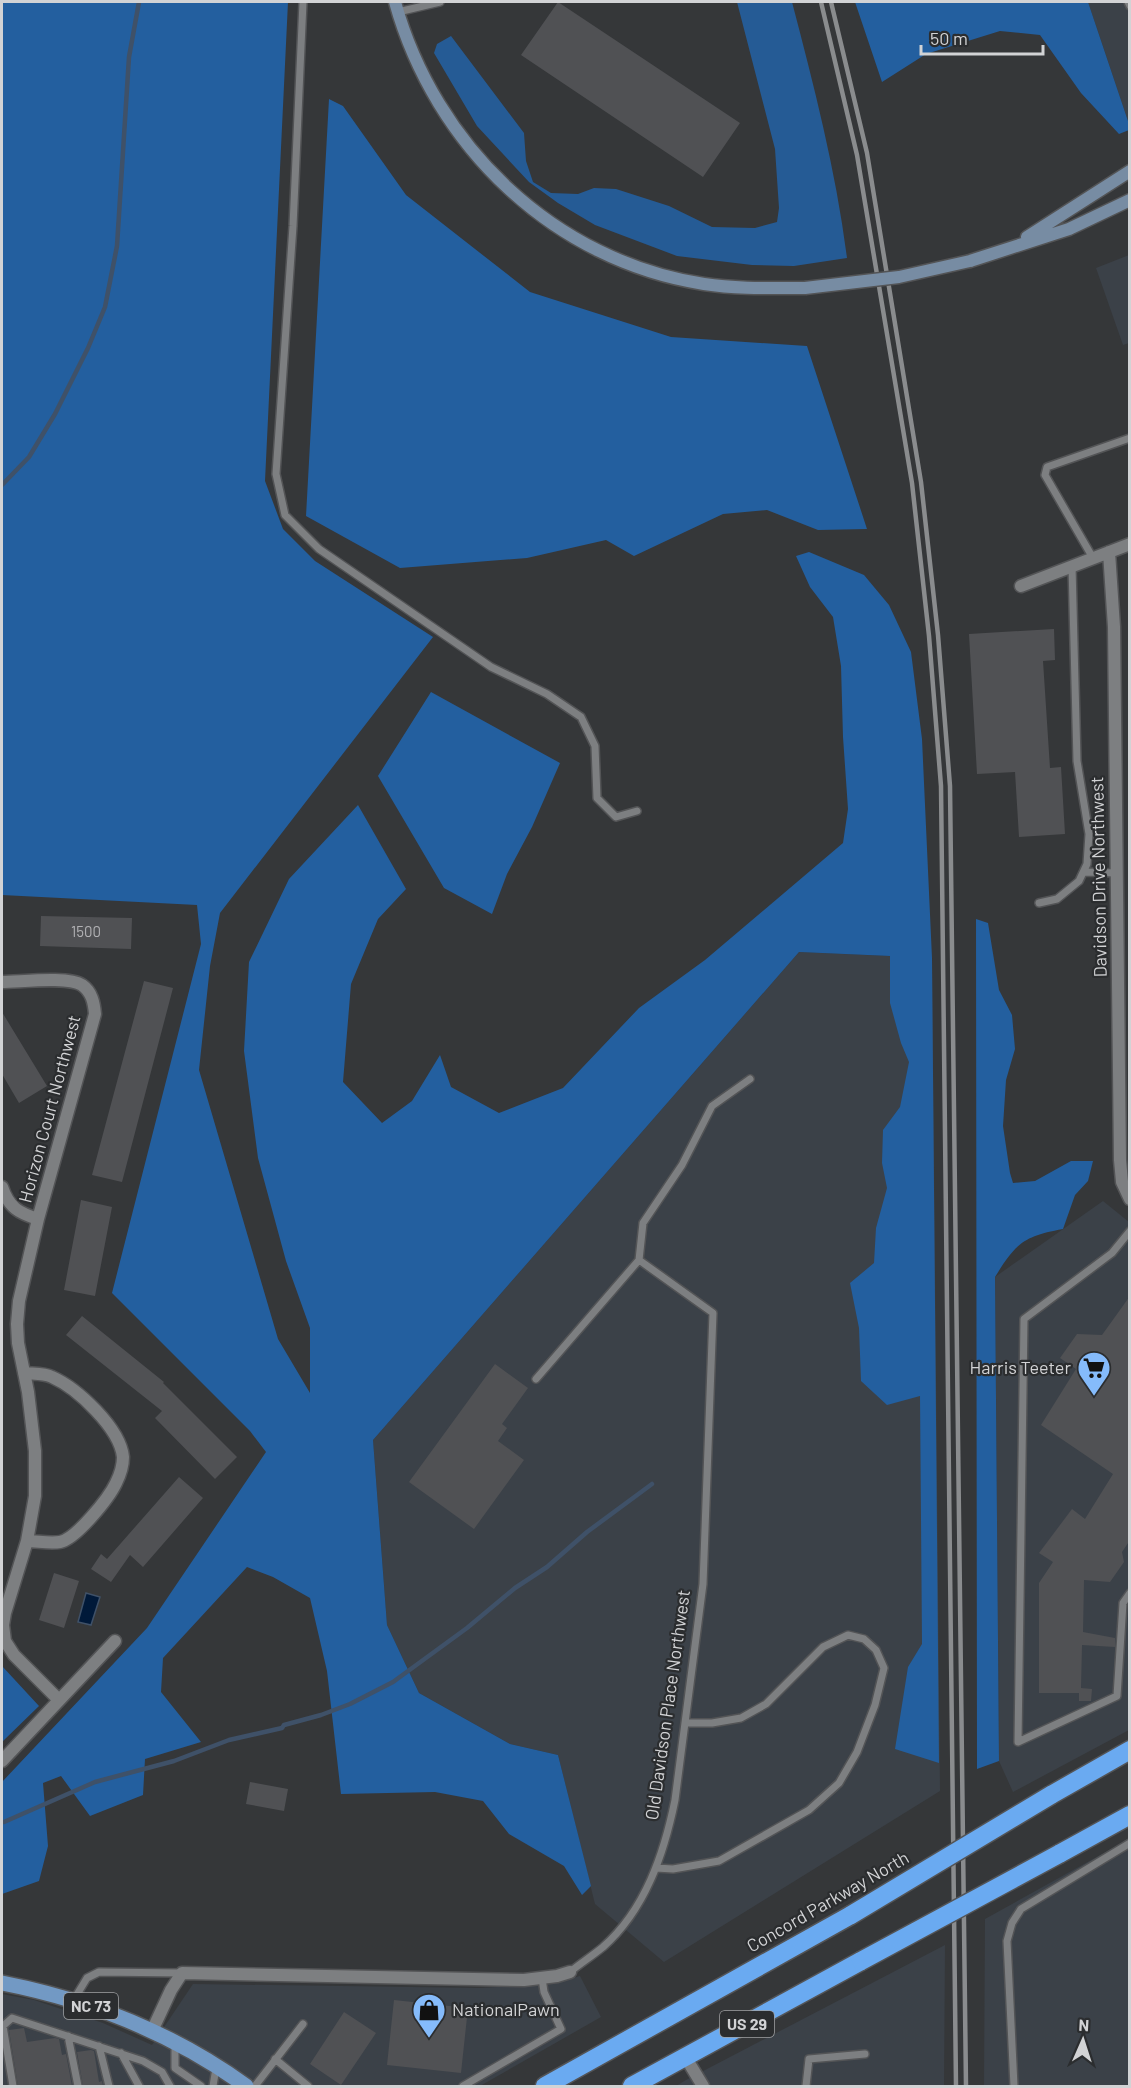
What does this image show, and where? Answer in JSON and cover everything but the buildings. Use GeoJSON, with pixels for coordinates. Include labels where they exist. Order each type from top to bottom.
{"type":"FeatureCollection","features":[{"type":"Feature","properties":{"kind":"highway","name":"Concord Parkway North"},"geometry":{"type":"LineString","coordinates":[[545,2086],[851,1915],[1130,1750]]}},
{"type":"Feature","properties":{"kind":"highway","name":"US 29"},"geometry":{"type":"LineString","coordinates":[[632,2086],[1130,1815]]}},
{"type":"Feature","properties":{"kind":"main road"},"geometry":{"type":"LineString","coordinates":[[397,7],[414,58],[430,91],[448,120],[496,178],[552,224],[608,254],[661,275],[705,284],[754,289],[805,288],[899,277],[970,261],[1069,229],[1130,201]]}},
{"type":"Feature","properties":{"kind":"main road"},"geometry":{"type":"LineString","coordinates":[[1012,246],[1130,171]]}},
{"type":"Feature","properties":{"kind":"main road","name":"NC 73"},"geometry":{"type":"LineString","coordinates":[[2,1983],[73,2001],[125,2019],[176,2043],[246,2086]]}},
{"type":"Feature","properties":{"kind":"street"},"geometry":{"type":"LineString","coordinates":[[1021,586],[1130,544]]}},
{"type":"Feature","properties":{"kind":"street","name":"Davidson Drive Northwest"},"geometry":{"type":"LineString","coordinates":[[1109,552],[1114,627],[1120,1160],[1122,1182],[1130,1199]]}},
{"type":"Feature","properties":{"kind":"street","name":"Horizon Court Northwest"},"geometry":{"type":"LineString","coordinates":[[2,982],[72,980],[84,986],[93,998],[95,1014],[38,1220],[19,1301],[16,1324],[28,1392],[35,1451],[35,1496],[27,1540],[3,1625],[5,1641],[14,1654],[59,1700]]}},
{"type":"Feature","properties":{"kind":"street","name":"Horizon Court Northwest"},"geometry":{"type":"LineString","coordinates":[[2,1187],[5,1196],[18,1212],[38,1220]]}},
{"type":"Feature","properties":{"kind":"street"},"geometry":{"type":"LineString","coordinates":[[24,1374],[49,1375],[72,1388],[109,1426],[120,1441],[123,1457],[122,1470],[116,1485],[76,1533],[60,1542],[27,1540]]}},
{"type":"Feature","properties":{"kind":"street"},"geometry":{"type":"LineString","coordinates":[[2,1761],[115,1641]]}},
{"type":"Feature","properties":{"kind":"street","name":"Old Davidson Place Northwest"},"geometry":{"type":"LineString","coordinates":[[182,1974],[524,1980],[570,1972]]}},
{"type":"Feature","properties":{"kind":"street"},"geometry":{"type":"LineString","coordinates":[[152,2031],[171,1990],[182,1974]]}},
{"type":"Feature","properties":{"kind":"street"},"geometry":{"type":"LineString","coordinates":[[686,2058],[703,2086]]}},
{"type":"Feature","properties":{"kind":"lane"},"geometry":{"type":"LineString","coordinates":[[303,2],[293,226],[276,474],[285,516],[319,549],[491,667],[547,694],[581,717],[595,746],[597,798],[616,817],[637,811]]}},
{"type":"Feature","properties":{"kind":"lane"},"geometry":{"type":"LineString","coordinates":[[397,7],[440,2]]}},
{"type":"Feature","properties":{"kind":"lane"},"geometry":{"type":"LineString","coordinates":[[1128,2],[1130,6]]}},
{"type":"Feature","properties":{"kind":"lane"},"geometry":{"type":"LineString","coordinates":[[1093,558],[1045,475],[1047,467],[1130,438]]}},
{"type":"Feature","properties":{"kind":"lane"},"geometry":{"type":"LineString","coordinates":[[1039,903],[1058,899],[1079,881],[1088,864],[1089,834],[1077,761],[1072,566]]}},
{"type":"Feature","properties":{"kind":"lane"},"geometry":{"type":"LineString","coordinates":[[1084,872],[1117,873]]}},
{"type":"Feature","properties":{"kind":"lane"},"geometry":{"type":"LineString","coordinates":[[536,1378],[639,1260],[643,1223],[682,1165],[712,1106],[750,1078]]}},
{"type":"Feature","properties":{"kind":"lane"},"geometry":{"type":"LineString","coordinates":[[1130,1231],[1112,1253],[1024,1319],[1018,1742],[1117,1696],[1123,1603],[1130,1593]]}},
{"type":"Feature","properties":{"kind":"lane","name":"Old Davidson Place Northwest"},"geometry":{"type":"LineString","coordinates":[[570,1972],[617,1932],[643,1897],[656,1868],[668,1831],[686,1723],[703,1584],[713,1313],[639,1260]]}},
{"type":"Feature","properties":{"kind":"lane"},"geometry":{"type":"LineString","coordinates":[[656,1868],[673,1869],[719,1861],[809,1810],[839,1783],[857,1752],[875,1704],[884,1668],[876,1650],[864,1639],[848,1635],[823,1647],[766,1704],[741,1718],[712,1723],[686,1723]]}},
{"type":"Feature","properties":{"kind":"lane"},"geometry":{"type":"LineString","coordinates":[[1014,2086],[1007,1941],[1012,1923],[1021,1909],[1130,1843]]}},
{"type":"Feature","properties":{"kind":"lane"},"geometry":{"type":"LineString","coordinates":[[73,2001],[87,1978],[99,1972],[182,1974]]}},
{"type":"Feature","properties":{"kind":"lane"},"geometry":{"type":"LineString","coordinates":[[464,2086],[561,2029],[544,1992],[542,1978]]}},
{"type":"Feature","properties":{"kind":"lane"},"geometry":{"type":"LineString","coordinates":[[13,2086],[3,2026],[12,2018],[143,2061],[162,2072],[170,2086]]}},
{"type":"Feature","properties":{"kind":"lane"},"geometry":{"type":"LineString","coordinates":[[255,2086],[303,2024]]}},
{"type":"Feature","properties":{"kind":"lane"},"geometry":{"type":"LineString","coordinates":[[68,2036],[78,2086]]}},
{"type":"Feature","properties":{"kind":"lane"},"geometry":{"type":"LineString","coordinates":[[176,2043],[175,2068],[201,2086]]}},
{"type":"Feature","properties":{"kind":"lane"},"geometry":{"type":"LineString","coordinates":[[99,2046],[109,2086]]}},
{"type":"Feature","properties":{"kind":"lane"},"geometry":{"type":"LineString","coordinates":[[121,2053],[139,2086]]}},
{"type":"Feature","properties":{"kind":"lane"},"geometry":{"type":"LineString","coordinates":[[806,2086],[809,2059],[865,2054]]}},
{"type":"Feature","properties":{"kind":"lane"},"geometry":{"type":"LineString","coordinates":[[276,2059],[308,2086]]}},
{"type":"Feature","properties":{"kind":"lane"},"geometry":{"type":"LineString","coordinates":[[213,2086],[216,2068]]}},
{"type":"Feature","properties":{"kind":"shaded area"},"geometry":{"type":"Polygon","coordinates":[[[2,2],[288,2],[265,481],[283,529],[315,561],[433,637],[220,913],[210,966],[199,1070],[278,1339],[310,1393],[310,1328],[286,1261],[258,1158],[244,1051],[249,962],[289,879],[358,805],[406,889],[378,919],[351,984],[343,1082],[382,1123],[412,1101],[440,1055],[451,1087],[499,1113],[563,1088],[639,1008],[705,960],[843,843],[848,809],[841,666],[833,617],[810,587],[796,556],[809,552],[864,575],[889,605],[911,652],[922,739],[932,958],[939,1763],[895,1749],[908,1667],[922,1644],[920,1396],[887,1405],[861,1381],[859,1328],[850,1283],[874,1263],[876,1228],[887,1188],[882,1163],[883,1130],[900,1107],[909,1062],[890,1003],[890,956],[799,952],[373,1440],[387,1625],[419,1693],[510,1744],[558,1755],[591,1886],[582,1895],[564,1866],[509,1834],[483,1801],[435,1792],[341,1794],[327,1671],[310,1598],[273,1577],[247,1567],[163,1658],[161,1692],[201,1742],[145,1759],[143,1795],[90,1816],[61,1776],[43,1783],[48,1846],[39,1881],[2,1894],[2,1782],[147,1628],[266,1452],[250,1431],[112,1293],[201,944],[197,905],[2,895],[2,2]]]}},
{"type":"Feature","properties":{"kind":"shaded area"},"geometry":{"type":"Polygon","coordinates":[[[737,2],[792,2],[831,161],[847,258],[794,266],[752,265],[677,256],[595,225],[529,182],[477,126],[434,53],[437,44],[451,36],[524,133],[526,161],[533,182],[551,193],[578,194],[594,188],[616,189],[669,206],[712,227],[755,228],[777,222],[779,208],[775,149],[737,2]]]}},
{"type":"Feature","properties":{"kind":"shaded area"},"geometry":{"type":"Polygon","coordinates":[[[855,2],[1088,2],[1129,124],[1129,130],[1119,134],[1081,93],[1040,35],[1000,31],[926,54],[882,82],[855,2]]]}},
{"type":"Feature","properties":{"kind":"shaded area"},"geometry":{"type":"Polygon","coordinates":[[[1088,2],[1129,2],[1129,124],[1088,2]]]}},
{"type":"Feature","properties":{"kind":"shaded area"},"geometry":{"type":"Polygon","coordinates":[[[329,99],[343,106],[406,195],[530,292],[671,337],[807,346],[867,529],[818,530],[767,510],[723,514],[634,556],[606,540],[527,558],[400,568],[306,516],[329,99]]]}},
{"type":"Feature","properties":{"kind":"shaded area"},"geometry":{"type":"Polygon","coordinates":[[[1129,255],[1129,343],[1123,345],[1096,268],[1129,255]]]}},
{"type":"Feature","properties":{"kind":"shaded area"},"geometry":{"type":"Polygon","coordinates":[[[431,692],[560,763],[532,827],[507,874],[492,914],[444,888],[378,776],[431,692]]]}},
{"type":"Feature","properties":{"kind":"shaded area"},"geometry":{"type":"Polygon","coordinates":[[[976,919],[988,923],[999,990],[1012,1015],[1015,1049],[1006,1080],[1003,1126],[1013,1183],[1035,1181],[1071,1161],[1093,1161],[1088,1181],[1075,1195],[1063,1229],[1030,1238],[1022,1243],[1009,1256],[995,1277],[999,1761],[977,1769],[976,919]]]}},
{"type":"Feature","properties":{"kind":"shaded area"},"geometry":{"type":"Polygon","coordinates":[[[799,952],[932,958],[940,1791],[664,1962],[595,1904],[558,1755],[510,1744],[419,1693],[387,1625],[373,1440],[799,952]]]}},
{"type":"Feature","properties":{"kind":"shaded area"},"geometry":{"type":"Polygon","coordinates":[[[1103,1201],[1129,1222],[1129,1730],[1013,1792],[999,1761],[995,1277],[1103,1201]]]}},
{"type":"Feature","properties":{"kind":"shaded area"},"geometry":{"type":"Polygon","coordinates":[[[86,1593],[100,1597],[91,1625],[78,1622],[86,1593]]]}},
{"type":"Feature","properties":{"kind":"shaded area"},"geometry":{"type":"Polygon","coordinates":[[[2,1666],[39,1706],[2,1742],[2,1666]]]}},
{"type":"Feature","properties":{"kind":"shaded area"},"geometry":{"type":"Polygon","coordinates":[[[1129,1839],[1129,2086],[984,2086],[985,1919],[1129,1839]]]}},
{"type":"Feature","properties":{"kind":"shaded area"},"geometry":{"type":"Polygon","coordinates":[[[945,1945],[944,2086],[676,2086],[686,2080],[945,1945]]]}},
{"type":"Feature","properties":{"kind":"shaded area"},"geometry":{"type":"Polygon","coordinates":[[[580,1976],[601,2017],[480,2086],[2,2086],[2,1994],[34,2000],[103,2023],[152,2045],[193,1984],[480,1988],[550,1984],[580,1976]]]}},
{"type":"Feature","properties":{"kind":"waterway"},"geometry":{"type":"LineString","coordinates":[[2,485],[29,457],[55,414],[88,348],[105,307],[117,246],[129,57],[139,2]]}},
{"type":"Feature","properties":{"kind":"waterway"},"geometry":{"type":"LineString","coordinates":[[4,1822],[95,1782],[174,1761],[229,1740],[282,1728],[284,1725],[321,1715],[350,1704],[393,1682],[467,1628],[515,1588],[547,1567],[587,1532],[652,1484]]}},
{"type":"Feature","properties":{"kind":"railway"},"geometry":{"type":"LineString","coordinates":[[821,2],[857,155],[912,483],[929,636],[941,786],[956,2086]]}},
{"type":"Feature","properties":{"kind":"railway"},"geometry":{"type":"LineString","coordinates":[[831,2],[867,153],[921,482],[938,635],[950,786],[966,2086]]}},
{"type":"Feature","properties":{"kind":"place","name":"Harris Teeter"},"geometry":{"type":"Point","coordinates":[1094,1397]}},
{"type":"Feature","properties":{"kind":"place","name":"NationalPawn"},"geometry":{"type":"Point","coordinates":[429,2039]}}]}
